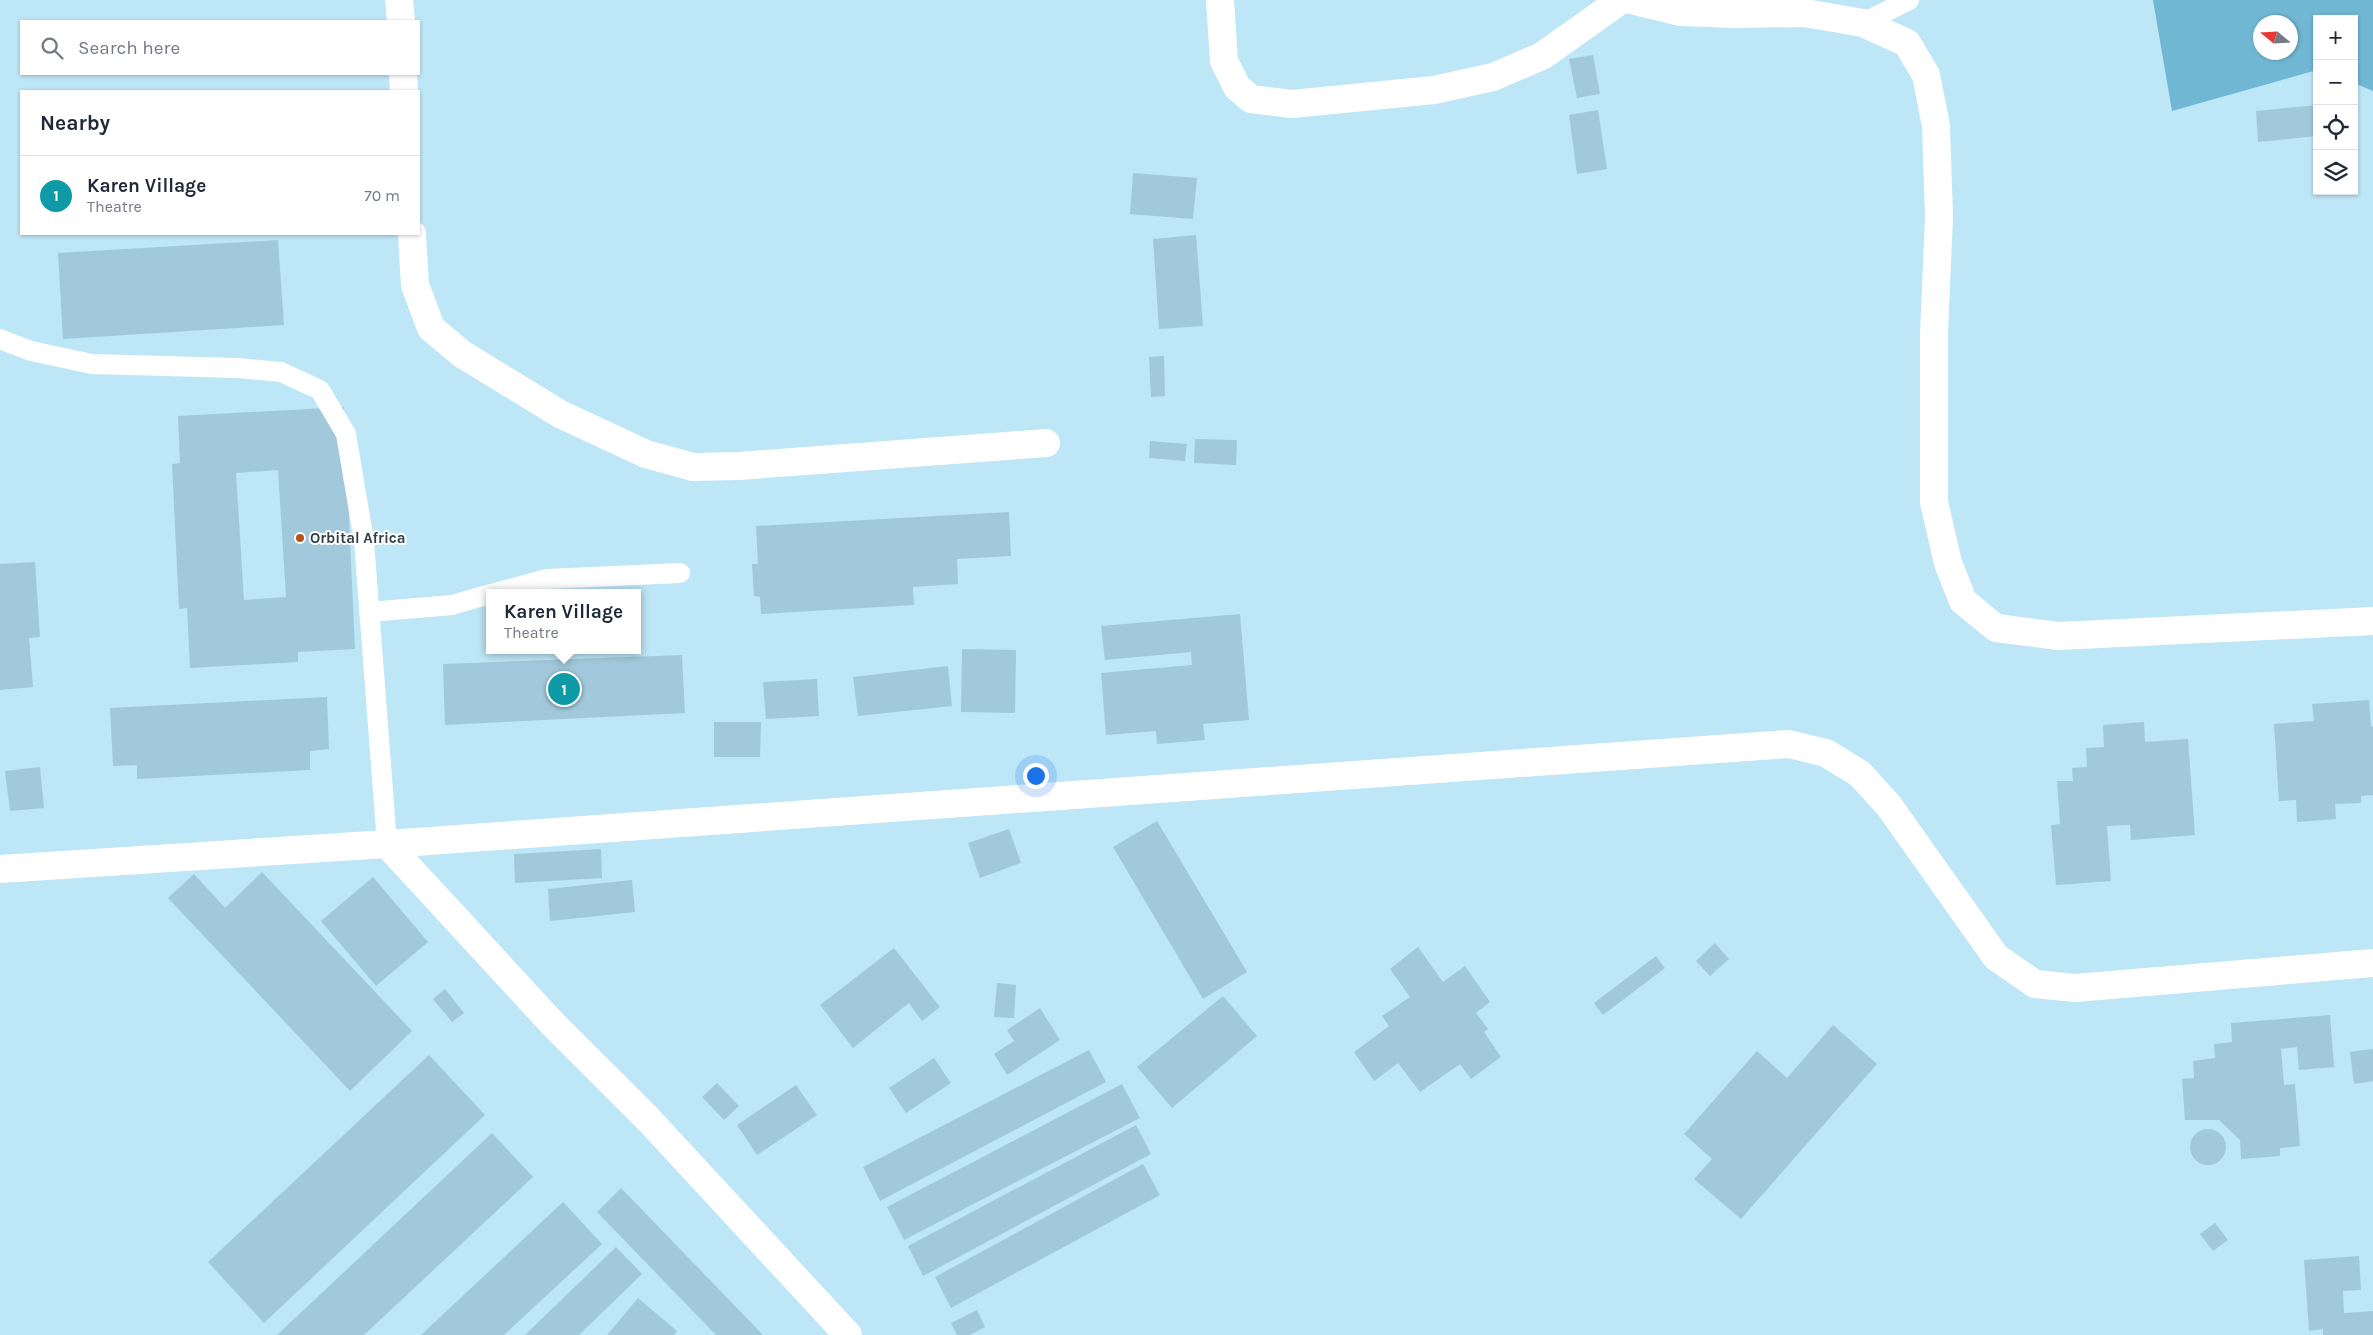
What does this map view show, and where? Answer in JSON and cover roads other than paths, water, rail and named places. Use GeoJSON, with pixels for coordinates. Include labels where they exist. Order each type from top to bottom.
{"type":"FeatureCollection","features":[{"type":"Feature","properties":{"kind":"street"},"geometry":{"type":"LineString","coordinates":[[399,0],[401,20]]}},
{"type":"Feature","properties":{"kind":"street"},"geometry":{"type":"LineString","coordinates":[[1220,0],[1224,61],[1237,87],[1251,99],[1292,104],[1434,90],[1493,77],[1542,56],[1621,0]]}},
{"type":"Feature","properties":{"kind":"street"},"geometry":{"type":"LineString","coordinates":[[1631,0],[1680,12],[1736,14],[1805,12],[1863,23],[1907,43],[1926,75],[1936,126],[1939,217],[1934,333],[1934,502],[1948,563],[1963,602],[1996,628],[2058,636],[2373,621]]}},
{"type":"Feature","properties":{"kind":"street"},"geometry":{"type":"LineString","coordinates":[[404,75],[404,90]]}},
{"type":"Feature","properties":{"kind":"street"},"geometry":{"type":"LineString","coordinates":[[412,235],[415,285],[431,328],[462,354],[560,414],[646,454],[693,467],[739,466],[1046,443]]}},
{"type":"Feature","properties":{"kind":"street"},"geometry":{"type":"LineString","coordinates":[[0,869],[387,844],[1788,744],[1826,753],[1860,774],[1889,806],[1996,957],[2035,984],[2075,988],[2373,963]]}},
{"type":"Feature","properties":{"kind":"street"},"geometry":{"type":"LineString","coordinates":[[387,844],[551,1022],[648,1119],[848,1335]]}},
{"type":"Feature","properties":{"kind":"lane"},"geometry":{"type":"LineString","coordinates":[[1863,23],[1909,0]]}},
{"type":"Feature","properties":{"kind":"lane"},"geometry":{"type":"LineString","coordinates":[[0,339],[31,351],[92,364],[238,368],[281,372],[320,390],[346,434],[364,541],[387,844]]}},
{"type":"Feature","properties":{"kind":"lane"},"geometry":{"type":"LineString","coordinates":[[510,589],[547,579],[680,573]]}},
{"type":"Feature","properties":{"kind":"lane"},"geometry":{"type":"LineString","coordinates":[[369,612],[452,604],[486,595]]}},
{"type":"Feature","properties":{"kind":"place","name":"Orbital Africa"},"geometry":{"type":"Point","coordinates":[300,538]}},
{"type":"Feature","properties":{"kind":"place","name":"Karen Village"},"geometry":{"type":"Point","coordinates":[564,689]}}]}
